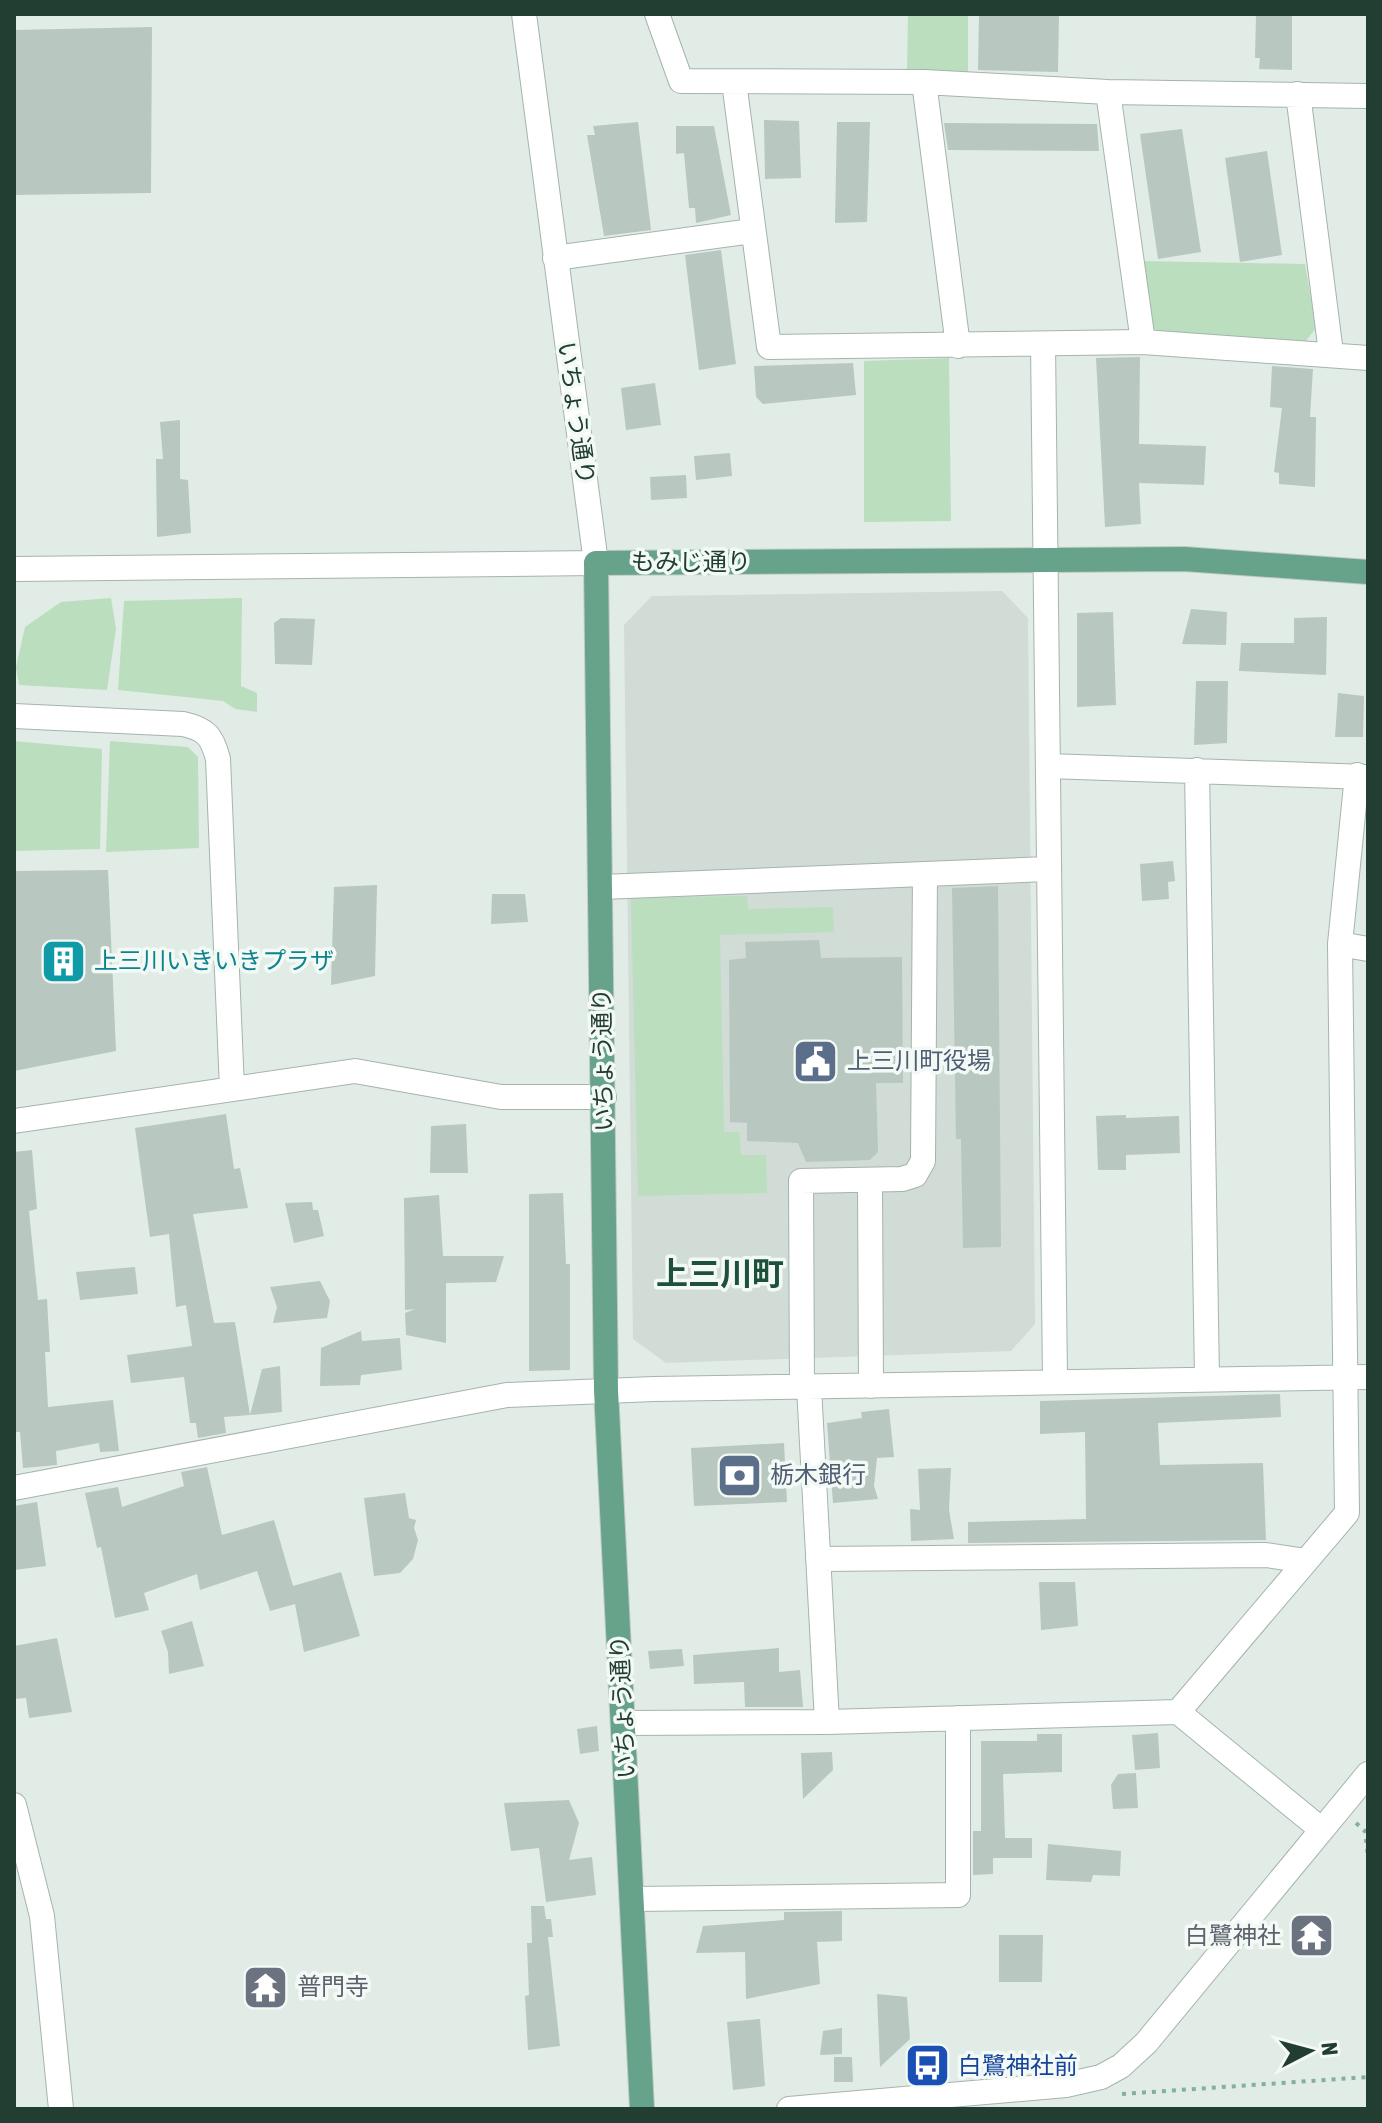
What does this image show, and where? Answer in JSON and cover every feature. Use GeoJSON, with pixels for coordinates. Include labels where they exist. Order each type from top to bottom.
{"type":"FeatureCollection","features":[{"type":"Feature","properties":{"kind":"main road","name":"もみじ通り"},"geometry":{"type":"LineString","coordinates":[[596,563],[1184,559],[1368,572]]}},
{"type":"Feature","properties":{"kind":"main road","name":"いちょう通り"},"geometry":{"type":"LineString","coordinates":[[596,563],[606,1390],[642,2109]]}},
{"type":"Feature","properties":{"kind":"street","name":"いちょう通り"},"geometry":{"type":"LineString","coordinates":[[524,14],[596,563]]}},
{"type":"Feature","properties":{"kind":"street"},"geometry":{"type":"LineString","coordinates":[[657,14],[681,81],[924,82],[1108,92],[1368,96]]}},
{"type":"Feature","properties":{"kind":"street"},"geometry":{"type":"LineString","coordinates":[[734,82],[769,347],[1143,342],[1368,358]]}},
{"type":"Feature","properties":{"kind":"street"},"geometry":{"type":"LineString","coordinates":[[924,82],[958,346]]}},
{"type":"Feature","properties":{"kind":"street"},"geometry":{"type":"LineString","coordinates":[[1108,92],[1143,342]]}},
{"type":"Feature","properties":{"kind":"street"},"geometry":{"type":"LineString","coordinates":[[1298,94],[1331,353]]}},
{"type":"Feature","properties":{"kind":"street"},"geometry":{"type":"LineString","coordinates":[[555,258],[752,231]]}},
{"type":"Feature","properties":{"kind":"street"},"geometry":{"type":"LineString","coordinates":[[1043,344],[1055,1380]]}},
{"type":"Feature","properties":{"kind":"street","name":"もみじ通り"},"geometry":{"type":"LineString","coordinates":[[14,569],[596,563]]}},
{"type":"Feature","properties":{"kind":"street"},"geometry":{"type":"LineString","coordinates":[[14,716],[183,724],[201,728],[213,738],[218,759],[232,1089]]}},
{"type":"Feature","properties":{"kind":"street"},"geometry":{"type":"LineString","coordinates":[[1048,766],[1362,776],[1340,944],[1356,1205],[1356,1378],[1347,1513],[1178,1712]]}},
{"type":"Feature","properties":{"kind":"street"},"geometry":{"type":"LineString","coordinates":[[1197,770],[1207,1378]]}},
{"type":"Feature","properties":{"kind":"street"},"geometry":{"type":"LineString","coordinates":[[602,887],[1049,869]]}},
{"type":"Feature","properties":{"kind":"street"},"geometry":{"type":"LineString","coordinates":[[827,1722],[806,1388],[801,1181],[902,1179],[915,1175],[923,1161],[925,874]]}},
{"type":"Feature","properties":{"kind":"street"},"geometry":{"type":"LineString","coordinates":[[1340,944],[1368,949]]}},
{"type":"Feature","properties":{"kind":"street"},"geometry":{"type":"LineString","coordinates":[[14,1121],[355,1071],[501,1097],[604,1097]]}},
{"type":"Feature","properties":{"kind":"street"},"geometry":{"type":"LineString","coordinates":[[870,1180],[871,1386]]}},
{"type":"Feature","properties":{"kind":"street"},"geometry":{"type":"LineString","coordinates":[[14,1488],[507,1395],[1055,1380],[1356,1378]]}},
{"type":"Feature","properties":{"kind":"street"},"geometry":{"type":"LineString","coordinates":[[818,1559],[1266,1555],[1306,1561]]}},
{"type":"Feature","properties":{"kind":"street"},"geometry":{"type":"LineString","coordinates":[[624,1723],[827,1722],[1178,1712],[1322,1830]]}},
{"type":"Feature","properties":{"kind":"street"},"geometry":{"type":"LineString","coordinates":[[632,1899],[958,1895],[958,1718]]}},
{"type":"Feature","properties":{"kind":"street"},"geometry":{"type":"LineString","coordinates":[[789,2109],[957,2102],[1066,2085],[1101,2077],[1121,2066],[1164,2022],[1368,1774]]}},
{"type":"Feature","properties":{"kind":"street"},"geometry":{"type":"LineString","coordinates":[[14,1805],[42,1916],[61,2109]]}},
{"type":"Feature","properties":{"kind":"path"},"geometry":{"type":"LineString","coordinates":[[1352,1820],[1365,1831],[1368,1856]]}},
{"type":"Feature","properties":{"kind":"path"},"geometry":{"type":"LineString","coordinates":[[1122,2094],[1368,2077]]}},
{"type":"Feature","properties":{"kind":"shaded area"},"geometry":{"type":"Polygon","coordinates":[[[1002,591],[1028,618],[1035,1324],[1011,1351],[666,1363],[633,1339],[624,625],[652,596],[1002,591]]]}},
{"type":"Feature","properties":{"kind":"green space"},"geometry":{"type":"Polygon","coordinates":[[[908,14],[968,14],[968,72],[907,71],[908,14]]]}},
{"type":"Feature","properties":{"kind":"green space"},"geometry":{"type":"Polygon","coordinates":[[[1142,261],[1305,264],[1316,328],[1306,341],[1162,335],[1150,326],[1142,261]]]}},
{"type":"Feature","properties":{"kind":"green space"},"geometry":{"type":"Polygon","coordinates":[[[949,358],[951,521],[864,522],[864,361],[949,358]]]}},
{"type":"Feature","properties":{"kind":"green space"},"geometry":{"type":"Polygon","coordinates":[[[111,598],[116,629],[107,690],[19,685],[16,667],[25,627],[61,602],[111,598]]]}},
{"type":"Feature","properties":{"kind":"green space"},"geometry":{"type":"Polygon","coordinates":[[[242,598],[241,686],[257,693],[257,712],[235,709],[223,701],[118,690],[124,601],[242,598]]]}},
{"type":"Feature","properties":{"kind":"green space"},"geometry":{"type":"Polygon","coordinates":[[[14,741],[102,749],[100,849],[14,851],[14,741]]]}},
{"type":"Feature","properties":{"kind":"green space"},"geometry":{"type":"Polygon","coordinates":[[[110,741],[188,747],[198,757],[199,848],[106,852],[110,741]]]}},
{"type":"Feature","properties":{"kind":"green space"},"geometry":{"type":"Polygon","coordinates":[[[747,896],[748,909],[833,907],[834,932],[720,935],[724,1132],[739,1132],[741,1155],[766,1155],[767,1193],[638,1196],[631,898],[747,896]]]}},
{"type":"Feature","properties":{"kind":"building"},"geometry":{"type":"Polygon","coordinates":[[[979,14],[1059,14],[1058,72],[978,70],[979,14]]]}},
{"type":"Feature","properties":{"kind":"building"},"geometry":{"type":"Polygon","coordinates":[[[1256,14],[1292,14],[1292,70],[1259,69],[1260,58],[1255,58],[1256,14]]]}},
{"type":"Feature","properties":{"kind":"building"},"geometry":{"type":"Polygon","coordinates":[[[152,27],[151,193],[14,195],[14,30],[152,27]]]}},
{"type":"Feature","properties":{"kind":"building"},"geometry":{"type":"Polygon","coordinates":[[[764,120],[799,121],[801,178],[765,179],[764,120]]]}},
{"type":"Feature","properties":{"kind":"building"},"geometry":{"type":"Polygon","coordinates":[[[638,122],[651,230],[604,236],[587,135],[595,135],[593,126],[638,122]]]}},
{"type":"Feature","properties":{"kind":"building"},"geometry":{"type":"Polygon","coordinates":[[[837,122],[870,122],[867,222],[835,223],[837,122]]]}},
{"type":"Feature","properties":{"kind":"building"},"geometry":{"type":"Polygon","coordinates":[[[944,123],[1097,124],[1099,151],[948,150],[944,123]]]}},
{"type":"Feature","properties":{"kind":"building"},"geometry":{"type":"Polygon","coordinates":[[[676,126],[714,126],[731,215],[696,223],[695,208],[689,208],[684,153],[676,154],[676,126]]]}},
{"type":"Feature","properties":{"kind":"building"},"geometry":{"type":"Polygon","coordinates":[[[1182,129],[1201,252],[1158,259],[1140,134],[1182,129]]]}},
{"type":"Feature","properties":{"kind":"building"},"geometry":{"type":"Polygon","coordinates":[[[1267,151],[1282,255],[1240,262],[1225,158],[1267,151]]]}},
{"type":"Feature","properties":{"kind":"building"},"geometry":{"type":"Polygon","coordinates":[[[721,250],[736,364],[699,370],[685,255],[721,250]]]}},
{"type":"Feature","properties":{"kind":"building"},"geometry":{"type":"Polygon","coordinates":[[[1140,357],[1139,444],[1206,446],[1204,485],[1139,483],[1141,524],[1105,527],[1096,358],[1140,357]]]}},
{"type":"Feature","properties":{"kind":"building"},"geometry":{"type":"Polygon","coordinates":[[[853,363],[856,395],[763,404],[756,397],[754,366],[853,363]]]}},
{"type":"Feature","properties":{"kind":"building"},"geometry":{"type":"Polygon","coordinates":[[[1272,366],[1313,369],[1310,417],[1316,417],[1315,487],[1279,484],[1279,473],[1274,472],[1282,408],[1270,407],[1272,366]]]}},
{"type":"Feature","properties":{"kind":"building"},"geometry":{"type":"Polygon","coordinates":[[[655,383],[661,425],[626,430],[621,388],[655,383]]]}},
{"type":"Feature","properties":{"kind":"building"},"geometry":{"type":"Polygon","coordinates":[[[180,420],[180,479],[188,480],[191,533],[157,537],[156,459],[163,459],[160,422],[180,420]]]}},
{"type":"Feature","properties":{"kind":"building"},"geometry":{"type":"Polygon","coordinates":[[[730,453],[732,476],[696,480],[694,456],[730,453]]]}},
{"type":"Feature","properties":{"kind":"building"},"geometry":{"type":"Polygon","coordinates":[[[686,475],[687,498],[651,500],[650,477],[686,475]]]}},
{"type":"Feature","properties":{"kind":"building"},"geometry":{"type":"Polygon","coordinates":[[[1191,609],[1227,612],[1226,645],[1182,644],[1191,609]]]}},
{"type":"Feature","properties":{"kind":"building"},"geometry":{"type":"Polygon","coordinates":[[[1113,612],[1116,705],[1077,707],[1077,613],[1113,612]]]}},
{"type":"Feature","properties":{"kind":"building"},"geometry":{"type":"Polygon","coordinates":[[[1327,617],[1326,675],[1239,671],[1241,643],[1294,643],[1294,618],[1327,617]]]}},
{"type":"Feature","properties":{"kind":"building"},"geometry":{"type":"Polygon","coordinates":[[[281,618],[315,619],[312,665],[275,664],[274,623],[281,618]]]}},
{"type":"Feature","properties":{"kind":"building"},"geometry":{"type":"Polygon","coordinates":[[[1196,681],[1228,681],[1227,743],[1194,745],[1196,681]]]}},
{"type":"Feature","properties":{"kind":"building"},"geometry":{"type":"Polygon","coordinates":[[[1338,693],[1364,696],[1363,737],[1335,737],[1338,693]]]}},
{"type":"Feature","properties":{"kind":"building"},"geometry":{"type":"Polygon","coordinates":[[[1173,861],[1175,881],[1168,882],[1169,899],[1142,901],[1140,864],[1173,861]]]}},
{"type":"Feature","properties":{"kind":"building","name":"上三川いきいきプラザ"},"geometry":{"type":"Polygon","coordinates":[[[108,870],[116,1051],[14,1071],[14,871],[108,870]]]}},
{"type":"Feature","properties":{"kind":"building"},"geometry":{"type":"Polygon","coordinates":[[[377,885],[375,976],[331,985],[334,887],[377,885]]]}},
{"type":"Feature","properties":{"kind":"building"},"geometry":{"type":"Polygon","coordinates":[[[998,886],[1001,1247],[963,1248],[961,1139],[956,1139],[952,888],[998,886]]]}},
{"type":"Feature","properties":{"kind":"building"},"geometry":{"type":"Polygon","coordinates":[[[492,894],[525,894],[528,922],[491,924],[492,894]]]}},
{"type":"Feature","properties":{"kind":"building","name":"上三川町役場"},"geometry":{"type":"Polygon","coordinates":[[[819,940],[821,958],[902,957],[903,1083],[876,1083],[878,1152],[870,1160],[806,1162],[798,1143],[747,1141],[747,1123],[730,1122],[729,960],[746,958],[745,942],[819,940]]]}},
{"type":"Feature","properties":{"kind":"building"},"geometry":{"type":"Polygon","coordinates":[[[226,1114],[234,1169],[240,1168],[248,1208],[193,1214],[214,1323],[235,1322],[250,1415],[224,1417],[226,1433],[198,1438],[196,1423],[190,1423],[184,1377],[131,1383],[127,1355],[192,1346],[186,1305],[176,1307],[169,1234],[150,1237],[135,1128],[226,1114]]]}},
{"type":"Feature","properties":{"kind":"building"},"geometry":{"type":"Polygon","coordinates":[[[1126,1115],[1126,1118],[1179,1116],[1180,1153],[1126,1155],[1126,1170],[1098,1170],[1096,1116],[1126,1115]]]}},
{"type":"Feature","properties":{"kind":"building"},"geometry":{"type":"Polygon","coordinates":[[[466,1124],[468,1173],[430,1173],[431,1126],[466,1124]]]}},
{"type":"Feature","properties":{"kind":"building"},"geometry":{"type":"Polygon","coordinates":[[[32,1150],[37,1209],[29,1211],[38,1300],[47,1299],[50,1352],[45,1352],[48,1407],[113,1400],[119,1451],[100,1452],[99,1443],[56,1451],[57,1465],[23,1468],[20,1432],[14,1432],[14,1152],[32,1150]]]}},
{"type":"Feature","properties":{"kind":"building"},"geometry":{"type":"Polygon","coordinates":[[[563,1193],[566,1264],[570,1264],[570,1370],[529,1371],[529,1194],[563,1193]]]}},
{"type":"Feature","properties":{"kind":"building"},"geometry":{"type":"Polygon","coordinates":[[[439,1195],[443,1256],[504,1256],[496,1282],[446,1283],[446,1343],[406,1335],[405,1313],[415,1309],[405,1310],[404,1198],[439,1195]]]}},
{"type":"Feature","properties":{"kind":"building"},"geometry":{"type":"Polygon","coordinates":[[[312,1202],[313,1210],[318,1210],[324,1236],[294,1243],[285,1203],[312,1202]]]}},
{"type":"Feature","properties":{"kind":"building"},"geometry":{"type":"Polygon","coordinates":[[[135,1267],[138,1294],[80,1300],[76,1272],[135,1267]]]}},
{"type":"Feature","properties":{"kind":"building"},"geometry":{"type":"Polygon","coordinates":[[[320,1281],[330,1301],[327,1318],[273,1323],[277,1307],[270,1287],[320,1281]]]}},
{"type":"Feature","properties":{"kind":"building"},"geometry":{"type":"Polygon","coordinates":[[[361,1331],[362,1341],[400,1338],[402,1370],[361,1375],[360,1385],[320,1386],[321,1348],[361,1331]]]}},
{"type":"Feature","properties":{"kind":"building"},"geometry":{"type":"Polygon","coordinates":[[[280,1366],[282,1412],[250,1415],[262,1369],[280,1366]]]}},
{"type":"Feature","properties":{"kind":"building"},"geometry":{"type":"Polygon","coordinates":[[[1280,1394],[1281,1417],[1158,1423],[1160,1465],[1263,1463],[1266,1540],[968,1543],[968,1522],[1086,1519],[1085,1432],[1040,1434],[1040,1401],[1280,1394]]]}},
{"type":"Feature","properties":{"kind":"building"},"geometry":{"type":"Polygon","coordinates":[[[889,1409],[894,1457],[877,1458],[874,1486],[878,1499],[833,1503],[827,1423],[862,1418],[861,1412],[889,1409]]]}},
{"type":"Feature","properties":{"kind":"building","name":"栃木銀行"},"geometry":{"type":"Polygon","coordinates":[[[784,1443],[787,1502],[694,1506],[691,1448],[784,1443]]]}},
{"type":"Feature","properties":{"kind":"building"},"geometry":{"type":"Polygon","coordinates":[[[207,1467],[222,1535],[274,1520],[293,1586],[341,1572],[360,1636],[304,1652],[295,1604],[270,1611],[257,1571],[200,1590],[197,1574],[144,1593],[149,1610],[115,1618],[101,1547],[97,1548],[85,1493],[118,1487],[122,1507],[184,1486],[181,1472],[207,1467]]]}},
{"type":"Feature","properties":{"kind":"building"},"geometry":{"type":"Polygon","coordinates":[[[951,1468],[949,1510],[954,1539],[911,1541],[910,1509],[920,1510],[918,1469],[951,1468]]]}},
{"type":"Feature","properties":{"kind":"building"},"geometry":{"type":"Polygon","coordinates":[[[405,1493],[409,1518],[416,1520],[414,1528],[418,1540],[413,1559],[400,1573],[374,1576],[364,1498],[405,1493]]]}},
{"type":"Feature","properties":{"kind":"building"},"geometry":{"type":"Polygon","coordinates":[[[37,1502],[46,1566],[14,1570],[14,1506],[37,1502]]]}},
{"type":"Feature","properties":{"kind":"building"},"geometry":{"type":"Polygon","coordinates":[[[1039,1582],[1075,1582],[1078,1626],[1041,1630],[1039,1582]]]}},
{"type":"Feature","properties":{"kind":"building"},"geometry":{"type":"Polygon","coordinates":[[[192,1621],[204,1666],[169,1674],[168,1652],[161,1631],[192,1621]]]}},
{"type":"Feature","properties":{"kind":"building"},"geometry":{"type":"Polygon","coordinates":[[[57,1638],[72,1712],[29,1718],[26,1698],[14,1699],[14,1646],[57,1638]]]}},
{"type":"Feature","properties":{"kind":"building"},"geometry":{"type":"Polygon","coordinates":[[[779,1648],[779,1672],[800,1670],[803,1707],[745,1707],[744,1682],[694,1684],[693,1655],[779,1648]]]}},
{"type":"Feature","properties":{"kind":"building"},"geometry":{"type":"Polygon","coordinates":[[[682,1649],[684,1666],[650,1669],[648,1651],[682,1649]]]}},
{"type":"Feature","properties":{"kind":"building"},"geometry":{"type":"Polygon","coordinates":[[[597,1726],[599,1751],[580,1754],[577,1729],[597,1726]]]}},
{"type":"Feature","properties":{"kind":"building"},"geometry":{"type":"Polygon","coordinates":[[[1158,1733],[1160,1768],[1135,1770],[1132,1735],[1158,1733]]]}},
{"type":"Feature","properties":{"kind":"building"},"geometry":{"type":"Polygon","coordinates":[[[1037,1734],[1062,1734],[1062,1772],[1003,1774],[1005,1838],[1032,1838],[1032,1858],[993,1858],[993,1874],[973,1875],[973,1831],[981,1831],[981,1741],[1037,1741],[1037,1734]]]}},
{"type":"Feature","properties":{"kind":"building"},"geometry":{"type":"Polygon","coordinates":[[[832,1752],[833,1770],[803,1799],[801,1753],[832,1752]]]}},
{"type":"Feature","properties":{"kind":"building"},"geometry":{"type":"Polygon","coordinates":[[[1136,1773],[1138,1808],[1113,1809],[1111,1785],[1118,1774],[1136,1773]]]}},
{"type":"Feature","properties":{"kind":"building"},"geometry":{"type":"Polygon","coordinates":[[[569,1800],[579,1823],[569,1860],[592,1857],[596,1895],[546,1902],[539,1848],[511,1851],[504,1803],[569,1800]]]}},
{"type":"Feature","properties":{"kind":"building"},"geometry":{"type":"Polygon","coordinates":[[[1048,1844],[1121,1851],[1120,1876],[1093,1875],[1091,1882],[1046,1880],[1048,1844]]]}},
{"type":"Feature","properties":{"kind":"building"},"geometry":{"type":"Polygon","coordinates":[[[531,1906],[544,1906],[546,1919],[551,1919],[553,1937],[548,1937],[560,2046],[528,2050],[525,1996],[529,1995],[527,1943],[532,1943],[531,1906]]]}},
{"type":"Feature","properties":{"kind":"building"},"geometry":{"type":"Polygon","coordinates":[[[842,1911],[842,1941],[817,1942],[820,1984],[746,1999],[745,1952],[696,1953],[703,1926],[784,1920],[784,1912],[842,1911]]]}},
{"type":"Feature","properties":{"kind":"building"},"geometry":{"type":"Polygon","coordinates":[[[999,1935],[1043,1935],[1042,1982],[999,1982],[999,1935]]]}},
{"type":"Feature","properties":{"kind":"building"},"geometry":{"type":"Polygon","coordinates":[[[877,1994],[907,1997],[910,2039],[880,2067],[877,1994]]]}},
{"type":"Feature","properties":{"kind":"building"},"geometry":{"type":"Polygon","coordinates":[[[760,2019],[765,2086],[733,2090],[727,2022],[760,2019]]]}},
{"type":"Feature","properties":{"kind":"building"},"geometry":{"type":"Polygon","coordinates":[[[842,2028],[842,2054],[820,2055],[823,2031],[842,2028]]]}},
{"type":"Feature","properties":{"kind":"building"},"geometry":{"type":"Polygon","coordinates":[[[834,2057],[852,2057],[853,2082],[834,2082],[834,2057]]]}},
{"type":"Feature","properties":{"kind":"place","name":"上三川いきいきプラザ"},"geometry":{"type":"Point","coordinates":[63,961]}},
{"type":"Feature","properties":{"kind":"place","name":"上三川町役場"},"geometry":{"type":"Point","coordinates":[816,1061]}},
{"type":"Feature","properties":{"kind":"place","name":"栃木銀行"},"geometry":{"type":"Point","coordinates":[739,1475]}},
{"type":"Feature","properties":{"kind":"place","name":"白鷺神社"},"geometry":{"type":"Point","coordinates":[1312,1936]}},
{"type":"Feature","properties":{"kind":"place","name":"普門寺"},"geometry":{"type":"Point","coordinates":[266,1987]}},
{"type":"Feature","properties":{"kind":"place","name":"白鷺神社前"},"geometry":{"type":"Point","coordinates":[927,2066]}},
{"type":"Feature","properties":{"kind":"district","name":"上三川町"},"geometry":{"type":"Point","coordinates":[720,1274]}}]}
